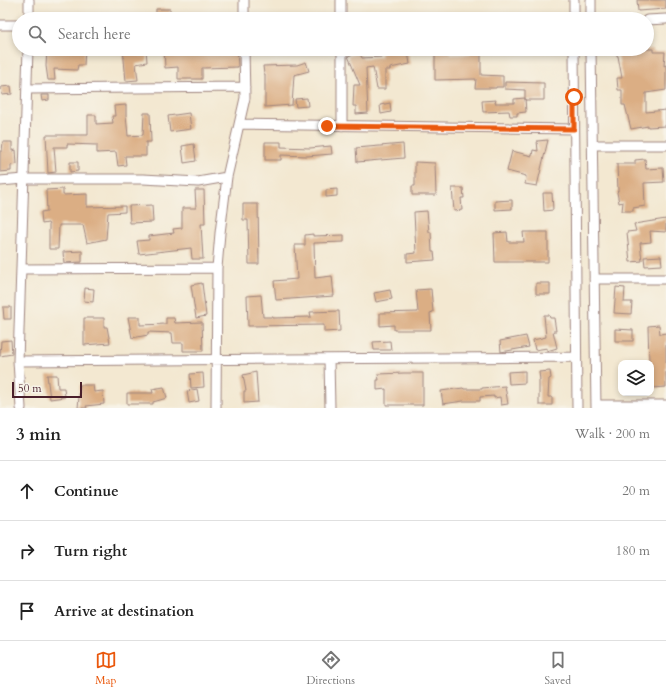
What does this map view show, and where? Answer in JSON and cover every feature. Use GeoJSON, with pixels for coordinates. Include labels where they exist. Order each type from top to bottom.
{"type":"FeatureCollection","features":[{"type":"Feature","properties":{"kind":"street"},"geometry":{"type":"LineString","coordinates":[[29,0],[29,12]]}},
{"type":"Feature","properties":{"kind":"street"},"geometry":{"type":"LineString","coordinates":[[244,0],[244,12]]}},
{"type":"Feature","properties":{"kind":"street"},"geometry":{"type":"LineString","coordinates":[[341,0],[341,12]]}},
{"type":"Feature","properties":{"kind":"street"},"geometry":{"type":"LineString","coordinates":[[574,0],[574,12]]}},
{"type":"Feature","properties":{"kind":"street"},"geometry":{"type":"LineString","coordinates":[[591,0],[591,12]]}},
{"type":"Feature","properties":{"kind":"street"},"geometry":{"type":"LineString","coordinates":[[654,20],[666,19]]}},
{"type":"Feature","properties":{"kind":"street"},"geometry":{"type":"LineString","coordinates":[[0,25],[12,25]]}},
{"type":"Feature","properties":{"kind":"street"},"geometry":{"type":"LineString","coordinates":[[21,408],[18,361],[28,56]]}},
{"type":"Feature","properties":{"kind":"street"},"geometry":{"type":"LineString","coordinates":[[216,408],[217,268],[227,177],[245,98],[244,56]]}},
{"type":"Feature","properties":{"kind":"street"},"geometry":{"type":"LineString","coordinates":[[342,56],[342,126]]}},
{"type":"Feature","properties":{"kind":"street"},"geometry":{"type":"LineString","coordinates":[[574,56],[577,408]]}},
{"type":"Feature","properties":{"kind":"street"},"geometry":{"type":"LineString","coordinates":[[591,56],[596,407],[666,405]]}},
{"type":"Feature","properties":{"kind":"street"},"geometry":{"type":"LineString","coordinates":[[27,89],[245,88]]}},
{"type":"Feature","properties":{"kind":"street"},"geometry":{"type":"LineString","coordinates":[[239,124],[574,129]]}},
{"type":"Feature","properties":{"kind":"street"},"geometry":{"type":"LineString","coordinates":[[593,145],[666,145]]}},
{"type":"Feature","properties":{"kind":"street"},"geometry":{"type":"LineString","coordinates":[[0,181],[24,179],[143,179],[198,182],[227,177]]}},
{"type":"Feature","properties":{"kind":"street"},"geometry":{"type":"LineString","coordinates":[[21,269],[217,268]]}},
{"type":"Feature","properties":{"kind":"street"},"geometry":{"type":"LineString","coordinates":[[594,279],[666,279]]}},
{"type":"Feature","properties":{"kind":"street"},"geometry":{"type":"LineString","coordinates":[[18,361],[576,357]]}},
{"type":"Feature","properties":{"kind":"street"},"geometry":{"type":"LineString","coordinates":[[329,359],[330,408]]}},
{"type":"Feature","properties":{"kind":"building"},"geometry":{"type":"Polygon","coordinates":[[[637,0],[666,0],[666,9],[638,11],[637,0]]]}},
{"type":"Feature","properties":{"kind":"building"},"geometry":{"type":"Polygon","coordinates":[[[156,9],[170,9],[170,12],[156,12],[156,9]]]}},
{"type":"Feature","properties":{"kind":"building"},"geometry":{"type":"Polygon","coordinates":[[[654,52],[665,52],[664,66],[666,65],[666,90],[646,93],[646,112],[666,110],[666,126],[648,126],[631,129],[625,105],[622,105],[622,90],[618,90],[617,78],[622,78],[618,56],[654,56],[654,52]]]}},
{"type":"Feature","properties":{"kind":"building"},"geometry":{"type":"Polygon","coordinates":[[[47,56],[85,56],[84,65],[78,65],[77,70],[54,69],[55,80],[48,80],[47,56]]]}},
{"type":"Feature","properties":{"kind":"building"},"geometry":{"type":"Polygon","coordinates":[[[124,56],[147,56],[147,62],[136,64],[138,80],[126,81],[124,56]]]}},
{"type":"Feature","properties":{"kind":"building"},"geometry":{"type":"Polygon","coordinates":[[[164,56],[237,56],[238,67],[202,68],[202,79],[178,79],[178,67],[165,68],[164,56]]]}},
{"type":"Feature","properties":{"kind":"building"},"geometry":{"type":"Polygon","coordinates":[[[348,56],[361,56],[362,58],[409,56],[410,64],[385,70],[385,89],[377,89],[373,67],[366,68],[368,113],[356,114],[356,106],[353,106],[354,85],[360,85],[348,56]]]}},
{"type":"Feature","properties":{"kind":"building"},"geometry":{"type":"Polygon","coordinates":[[[435,56],[481,56],[481,75],[503,76],[503,87],[475,88],[476,79],[435,80],[435,56]]]}},
{"type":"Feature","properties":{"kind":"building"},"geometry":{"type":"Polygon","coordinates":[[[306,62],[309,71],[294,75],[292,105],[265,107],[265,74],[263,66],[297,65],[306,62]]]}},
{"type":"Feature","properties":{"kind":"building"},"geometry":{"type":"Polygon","coordinates":[[[505,82],[544,83],[544,100],[525,100],[525,90],[505,89],[505,82]]]}},
{"type":"Feature","properties":{"kind":"building"},"geometry":{"type":"Polygon","coordinates":[[[11,86],[12,94],[2,95],[1,87],[11,86]]]}},
{"type":"Feature","properties":{"kind":"building"},"geometry":{"type":"Polygon","coordinates":[[[41,95],[49,95],[49,100],[42,101],[41,95]]]}},
{"type":"Feature","properties":{"kind":"building"},"geometry":{"type":"Polygon","coordinates":[[[307,98],[308,106],[296,107],[295,99],[307,98]]]}},
{"type":"Feature","properties":{"kind":"building"},"geometry":{"type":"Polygon","coordinates":[[[525,98],[526,112],[517,113],[517,116],[510,116],[509,111],[483,112],[482,101],[496,100],[495,103],[514,103],[514,99],[525,98]]]}},
{"type":"Feature","properties":{"kind":"building"},"geometry":{"type":"Polygon","coordinates":[[[390,103],[391,112],[381,114],[380,105],[390,103]]]}},
{"type":"Feature","properties":{"kind":"building"},"geometry":{"type":"Polygon","coordinates":[[[126,105],[128,136],[143,135],[144,113],[150,113],[151,142],[146,142],[146,156],[125,156],[126,165],[118,166],[116,152],[97,153],[97,145],[67,144],[67,147],[54,147],[56,172],[48,173],[46,135],[88,135],[88,115],[96,115],[96,124],[113,123],[112,116],[115,116],[114,106],[126,105]]]}},
{"type":"Feature","properties":{"kind":"building"},"geometry":{"type":"Polygon","coordinates":[[[189,113],[191,129],[170,132],[168,116],[189,113]]]}},
{"type":"Feature","properties":{"kind":"building"},"geometry":{"type":"Polygon","coordinates":[[[548,140],[537,186],[525,184],[526,176],[507,171],[512,151],[532,156],[533,150],[538,151],[537,141],[548,140]]]}},
{"type":"Feature","properties":{"kind":"building"},"geometry":{"type":"Polygon","coordinates":[[[3,142],[12,142],[12,151],[16,150],[17,164],[11,165],[11,171],[0,172],[0,151],[2,151],[3,142]]]}},
{"type":"Feature","properties":{"kind":"building"},"geometry":{"type":"Polygon","coordinates":[[[265,142],[281,142],[281,147],[310,148],[331,146],[332,154],[307,156],[281,155],[281,160],[265,160],[265,142]]]}},
{"type":"Feature","properties":{"kind":"building"},"geometry":{"type":"Polygon","coordinates":[[[194,144],[196,161],[184,163],[182,146],[194,144]]]}},
{"type":"Feature","properties":{"kind":"building"},"geometry":{"type":"Polygon","coordinates":[[[403,144],[404,158],[357,162],[356,148],[403,144]]]}},
{"type":"Feature","properties":{"kind":"building"},"geometry":{"type":"Polygon","coordinates":[[[645,159],[646,169],[663,168],[664,182],[644,183],[645,206],[633,208],[633,211],[622,211],[623,202],[619,203],[617,192],[617,164],[635,164],[635,160],[645,159]]]}},
{"type":"Feature","properties":{"kind":"building"},"geometry":{"type":"Polygon","coordinates":[[[70,162],[78,162],[78,171],[70,172],[70,162]]]}},
{"type":"Feature","properties":{"kind":"building"},"geometry":{"type":"Polygon","coordinates":[[[415,162],[435,163],[436,195],[412,195],[412,186],[415,186],[415,162]]]}},
{"type":"Feature","properties":{"kind":"building"},"geometry":{"type":"Polygon","coordinates":[[[452,188],[463,188],[464,198],[461,198],[462,210],[454,211],[452,188]]]}},
{"type":"Feature","properties":{"kind":"building"},"geometry":{"type":"Polygon","coordinates":[[[63,189],[63,195],[87,194],[87,207],[125,206],[125,212],[108,213],[106,239],[87,243],[83,225],[59,225],[58,249],[49,249],[49,225],[48,223],[42,224],[41,212],[47,211],[46,190],[63,189]]]}},
{"type":"Feature","properties":{"kind":"building"},"geometry":{"type":"Polygon","coordinates":[[[337,189],[337,196],[326,197],[326,190],[337,189]]]}},
{"type":"Feature","properties":{"kind":"building"},"geometry":{"type":"Polygon","coordinates":[[[195,190],[204,190],[205,224],[201,224],[203,259],[192,259],[191,248],[139,254],[137,241],[149,240],[149,236],[174,233],[173,229],[182,228],[182,208],[196,208],[195,190]]]}},
{"type":"Feature","properties":{"kind":"building"},"geometry":{"type":"Polygon","coordinates":[[[543,193],[552,193],[553,210],[544,211],[543,193]]]}},
{"type":"Feature","properties":{"kind":"building"},"geometry":{"type":"Polygon","coordinates":[[[512,200],[512,209],[495,210],[495,201],[512,200]]]}},
{"type":"Feature","properties":{"kind":"building"},"geometry":{"type":"Polygon","coordinates":[[[243,204],[258,204],[259,264],[249,264],[248,220],[243,220],[243,204]]]}},
{"type":"Feature","properties":{"kind":"building"},"geometry":{"type":"Polygon","coordinates":[[[152,205],[153,222],[130,223],[129,206],[152,205]]]}},
{"type":"Feature","properties":{"kind":"building"},"geometry":{"type":"Polygon","coordinates":[[[427,211],[429,232],[431,232],[432,252],[434,252],[435,260],[407,262],[407,254],[416,253],[414,212],[427,211]]]}},
{"type":"Feature","properties":{"kind":"building"},"geometry":{"type":"Polygon","coordinates":[[[666,219],[666,232],[650,231],[651,242],[640,243],[642,261],[630,262],[627,232],[636,231],[634,224],[666,219]]]}},
{"type":"Feature","properties":{"kind":"building"},"geometry":{"type":"Polygon","coordinates":[[[507,232],[508,242],[524,242],[523,232],[548,232],[548,262],[495,262],[494,233],[507,232]]]}},
{"type":"Feature","properties":{"kind":"building"},"geometry":{"type":"Polygon","coordinates":[[[313,234],[313,236],[344,235],[344,242],[314,243],[315,278],[332,276],[334,296],[276,300],[274,281],[297,279],[295,245],[305,245],[305,235],[313,234]]]}},
{"type":"Feature","properties":{"kind":"building"},"geometry":{"type":"Polygon","coordinates":[[[82,251],[82,262],[64,263],[63,252],[82,251]]]}},
{"type":"Feature","properties":{"kind":"building"},"geometry":{"type":"Polygon","coordinates":[[[661,256],[662,265],[645,266],[644,257],[661,256]]]}},
{"type":"Feature","properties":{"kind":"building"},"geometry":{"type":"Polygon","coordinates":[[[202,283],[206,316],[196,318],[191,285],[202,283]]]}},
{"type":"Feature","properties":{"kind":"building"},"geometry":{"type":"Polygon","coordinates":[[[536,283],[550,283],[550,294],[536,294],[536,283]]]}},
{"type":"Feature","properties":{"kind":"building"},"geometry":{"type":"Polygon","coordinates":[[[616,287],[625,288],[624,302],[632,302],[631,314],[614,313],[616,287]]]}},
{"type":"Feature","properties":{"kind":"building"},"geometry":{"type":"Polygon","coordinates":[[[85,288],[94,289],[93,302],[84,301],[85,288]]]}},
{"type":"Feature","properties":{"kind":"building"},"geometry":{"type":"Polygon","coordinates":[[[431,289],[433,312],[430,313],[431,330],[394,330],[394,325],[380,326],[380,313],[418,312],[416,290],[431,289]]]}},
{"type":"Feature","properties":{"kind":"building"},"geometry":{"type":"Polygon","coordinates":[[[390,290],[392,299],[376,302],[374,293],[390,290]]]}},
{"type":"Feature","properties":{"kind":"building"},"geometry":{"type":"Polygon","coordinates":[[[261,295],[263,317],[311,317],[310,312],[339,311],[340,331],[324,332],[324,325],[248,326],[247,296],[261,295]]]}},
{"type":"Feature","properties":{"kind":"building"},"geometry":{"type":"Polygon","coordinates":[[[3,307],[11,307],[11,319],[4,319],[3,307]]]}},
{"type":"Feature","properties":{"kind":"building"},"geometry":{"type":"Polygon","coordinates":[[[544,315],[549,315],[550,318],[554,318],[556,331],[553,331],[557,348],[547,351],[547,348],[535,350],[533,340],[546,337],[544,315]]]}},
{"type":"Feature","properties":{"kind":"building"},"geometry":{"type":"Polygon","coordinates":[[[128,317],[140,317],[140,325],[166,324],[166,318],[174,318],[175,323],[202,322],[203,351],[183,351],[183,343],[173,343],[172,333],[148,332],[148,335],[132,338],[128,317]]]}},
{"type":"Feature","properties":{"kind":"building"},"geometry":{"type":"Polygon","coordinates":[[[84,318],[104,318],[104,327],[107,327],[110,343],[84,345],[84,318]]]}},
{"type":"Feature","properties":{"kind":"building"},"geometry":{"type":"Polygon","coordinates":[[[659,325],[660,334],[666,333],[666,387],[654,388],[654,360],[649,360],[648,326],[659,325]]]}},
{"type":"Feature","properties":{"kind":"building"},"geometry":{"type":"Polygon","coordinates":[[[615,329],[633,330],[633,341],[615,341],[615,329]]]}},
{"type":"Feature","properties":{"kind":"building"},"geometry":{"type":"Polygon","coordinates":[[[526,336],[529,347],[501,352],[500,341],[526,336]]]}},
{"type":"Feature","properties":{"kind":"building"},"geometry":{"type":"Polygon","coordinates":[[[11,340],[12,354],[0,356],[1,341],[11,340]]]}},
{"type":"Feature","properties":{"kind":"building"},"geometry":{"type":"Polygon","coordinates":[[[390,341],[391,350],[374,350],[373,342],[390,341]]]}},
{"type":"Feature","properties":{"kind":"building"},"geometry":{"type":"Polygon","coordinates":[[[525,371],[525,383],[509,384],[508,372],[525,371]]]}},
{"type":"Feature","properties":{"kind":"building"},"geometry":{"type":"Polygon","coordinates":[[[550,371],[551,378],[549,379],[548,397],[552,397],[552,405],[539,405],[539,372],[550,371]]]}},
{"type":"Feature","properties":{"kind":"building"},"geometry":{"type":"Polygon","coordinates":[[[256,372],[258,402],[244,403],[244,391],[246,391],[243,375],[256,372]]]}},
{"type":"Feature","properties":{"kind":"building"},"geometry":{"type":"Polygon","coordinates":[[[203,373],[204,387],[191,388],[190,374],[203,373]]]}},
{"type":"Feature","properties":{"kind":"building"},"geometry":{"type":"Polygon","coordinates":[[[423,373],[423,405],[386,405],[386,389],[377,390],[377,380],[379,380],[378,374],[423,373]]]}},
{"type":"Feature","properties":{"kind":"building"},"geometry":{"type":"Polygon","coordinates":[[[47,375],[57,375],[58,388],[64,388],[65,397],[50,399],[47,375]]]}},
{"type":"Feature","properties":{"kind":"building"},"geometry":{"type":"Polygon","coordinates":[[[80,385],[93,385],[94,392],[103,391],[104,404],[86,406],[87,408],[78,408],[80,385]]]}},
{"type":"Feature","properties":{"kind":"building"},"geometry":{"type":"Polygon","coordinates":[[[505,386],[508,404],[501,405],[500,397],[494,398],[494,396],[480,397],[480,401],[463,401],[443,404],[441,391],[463,388],[482,389],[505,386]]]}},
{"type":"Feature","properties":{"kind":"building"},"geometry":{"type":"Polygon","coordinates":[[[164,387],[167,398],[153,402],[153,404],[127,404],[127,393],[153,393],[152,389],[164,387]]]}},
{"type":"Feature","properties":{"kind":"building"},"geometry":{"type":"Polygon","coordinates":[[[197,389],[199,401],[189,403],[187,391],[197,389]]]}},
{"type":"Feature","properties":{"kind":"route"},"geometry":{"type":"LineString","coordinates":[[327,126],[574,129],[574,97]]}}]}
